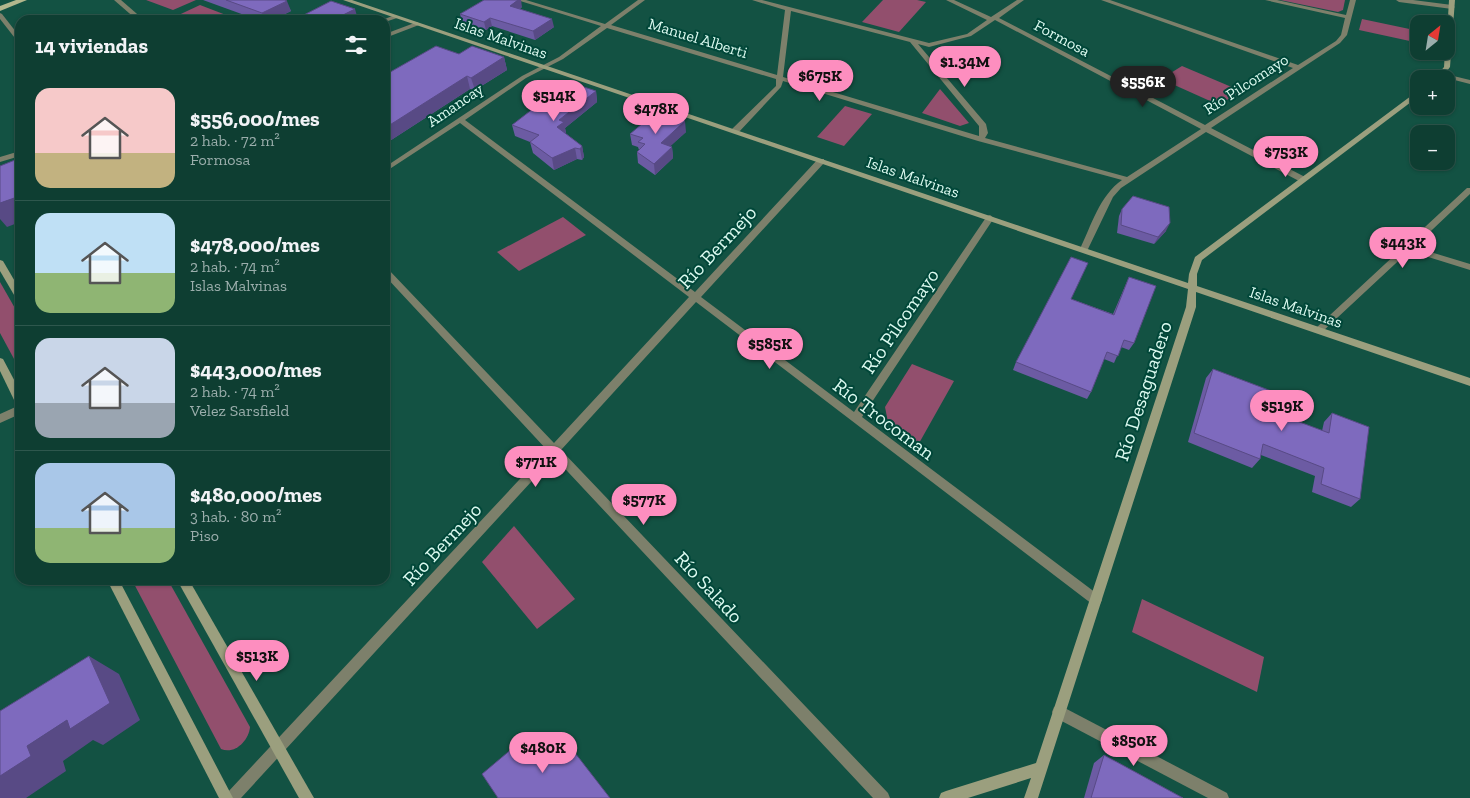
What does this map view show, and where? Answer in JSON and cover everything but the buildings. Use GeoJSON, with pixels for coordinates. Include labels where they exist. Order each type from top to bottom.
{"type":"FeatureCollection","features":[{"type":"Feature","properties":{"kind":"main road"},"geometry":{"type":"LineString","coordinates":[[0,9],[22,0]]}},
{"type":"Feature","properties":{"kind":"main road","name":"Islas Malvinas"},"geometry":{"type":"LineString","coordinates":[[346,0],[389,15]]}},
{"type":"Feature","properties":{"kind":"main road"},"geometry":{"type":"LineString","coordinates":[[1445,70],[1447,67],[1452,4]]}},
{"type":"Feature","properties":{"kind":"main road","name":"Islas Malvinas"},"geometry":{"type":"LineString","coordinates":[[390,15],[1193,286],[1470,382]]}},
{"type":"Feature","properties":{"kind":"main road","name":"Río Desaguadero"},"geometry":{"type":"LineString","coordinates":[[1031,798],[1191,307],[1195,266],[1203,254],[1410,99]]}},
{"type":"Feature","properties":{"kind":"main road"},"geometry":{"type":"LineString","coordinates":[[0,263],[15,289]]}},
{"type":"Feature","properties":{"kind":"main road"},"geometry":{"type":"LineString","coordinates":[[0,362],[15,391]]}},
{"type":"Feature","properties":{"kind":"main road"},"geometry":{"type":"LineString","coordinates":[[116,585],[226,798]]}},
{"type":"Feature","properties":{"kind":"main road"},"geometry":{"type":"LineString","coordinates":[[186,585],[306,798]]}},
{"type":"Feature","properties":{"kind":"main road"},"geometry":{"type":"LineString","coordinates":[[946,798],[1041,768]]}},
{"type":"Feature","properties":{"kind":"street"},"geometry":{"type":"LineString","coordinates":[[117,0],[135,15]]}},
{"type":"Feature","properties":{"kind":"street","name":"Manuel Alberti"},"geometry":{"type":"LineString","coordinates":[[520,0],[981,139],[1127,179]]}},
{"type":"Feature","properties":{"kind":"street","name":"Amancay"},"geometry":{"type":"LineString","coordinates":[[390,167],[524,77],[561,58],[642,0]]}},
{"type":"Feature","properties":{"kind":"street"},"geometry":{"type":"LineString","coordinates":[[755,0],[773,2],[788,9],[913,42],[932,45],[962,39],[1021,0]]}},
{"type":"Feature","properties":{"kind":"street","name":"Formosa"},"geometry":{"type":"LineString","coordinates":[[949,0],[993,19],[1302,179]]}},
{"type":"Feature","properties":{"kind":"street"},"geometry":{"type":"LineString","coordinates":[[1104,0],[1298,68]]}},
{"type":"Feature","properties":{"kind":"street"},"geometry":{"type":"LineString","coordinates":[[1268,0],[1349,17]]}},
{"type":"Feature","properties":{"kind":"street","name":"Río Pilcomayo"},"geometry":{"type":"LineString","coordinates":[[1084,249],[1114,189],[1340,40],[1344,35],[1353,0]]}},
{"type":"Feature","properties":{"kind":"street"},"geometry":{"type":"LineString","coordinates":[[1399,0],[1452,4]]}},
{"type":"Feature","properties":{"kind":"street"},"geometry":{"type":"LineString","coordinates":[[734,131],[774,94],[782,79],[788,9]]}},
{"type":"Feature","properties":{"kind":"street"},"geometry":{"type":"LineString","coordinates":[[0,16],[15,35]]}},
{"type":"Feature","properties":{"kind":"street"},"geometry":{"type":"LineString","coordinates":[[390,18],[395,17]]}},
{"type":"Feature","properties":{"kind":"street"},"geometry":{"type":"LineString","coordinates":[[390,34],[417,24]]}},
{"type":"Feature","properties":{"kind":"street"},"geometry":{"type":"LineString","coordinates":[[913,42],[983,126],[984,133],[981,139]]}},
{"type":"Feature","properties":{"kind":"street"},"geometry":{"type":"LineString","coordinates":[[1455,80],[1470,82]]}},
{"type":"Feature","properties":{"kind":"street","name":"Río Trocoman"},"geometry":{"type":"LineString","coordinates":[[460,120],[1096,600]]}},
{"type":"Feature","properties":{"kind":"street"},"geometry":{"type":"LineString","coordinates":[[0,160],[15,155]]}},
{"type":"Feature","properties":{"kind":"street","name":"Río Bermejo"},"geometry":{"type":"LineString","coordinates":[[232,798],[821,161]]}},
{"type":"Feature","properties":{"kind":"street"},"geometry":{"type":"LineString","coordinates":[[1320,330],[1470,190]]}},
{"type":"Feature","properties":{"kind":"street","name":"Río Pilcomayo"},"geometry":{"type":"LineString","coordinates":[[856,419],[990,218]]}},
{"type":"Feature","properties":{"kind":"street"},"geometry":{"type":"LineString","coordinates":[[1407,248],[1470,268]]}},
{"type":"Feature","properties":{"kind":"street","name":"Río Salado"},"geometry":{"type":"LineString","coordinates":[[390,277],[883,798]]}},
{"type":"Feature","properties":{"kind":"street"},"geometry":{"type":"LineString","coordinates":[[0,419],[15,412]]}},
{"type":"Feature","properties":{"kind":"street"},"geometry":{"type":"LineString","coordinates":[[1059,712],[1222,798]]}},
{"type":"Feature","properties":{"kind":"shaded area"},"geometry":{"type":"Polygon","coordinates":[[[146,0],[196,0],[173,10],[146,0]]]}},
{"type":"Feature","properties":{"kind":"shaded area"},"geometry":{"type":"Polygon","coordinates":[[[883,0],[917,0],[926,2],[899,32],[862,22],[883,0]]]}},
{"type":"Feature","properties":{"kind":"shaded area"},"geometry":{"type":"Polygon","coordinates":[[[1280,0],[1345,0],[1343,10],[1338,12],[1280,0]]]}},
{"type":"Feature","properties":{"kind":"shaded area"},"geometry":{"type":"Polygon","coordinates":[[[200,5],[226,15],[179,15],[200,5]]]}},
{"type":"Feature","properties":{"kind":"shaded area"},"geometry":{"type":"Polygon","coordinates":[[[1362,19],[1410,29],[1410,41],[1359,30],[1362,19]]]}},
{"type":"Feature","properties":{"kind":"shaded area"},"geometry":{"type":"Polygon","coordinates":[[[1182,66],[1241,91],[1219,105],[1161,79],[1182,66]]]}},
{"type":"Feature","properties":{"kind":"shaded area"},"geometry":{"type":"Polygon","coordinates":[[[940,89],[969,123],[960,126],[922,113],[940,89]]]}},
{"type":"Feature","properties":{"kind":"shaded area"},"geometry":{"type":"Polygon","coordinates":[[[845,106],[872,114],[844,146],[817,137],[845,106]]]}},
{"type":"Feature","properties":{"kind":"shaded area"},"geometry":{"type":"Polygon","coordinates":[[[563,217],[586,235],[519,271],[497,252],[563,217]]]}},
{"type":"Feature","properties":{"kind":"shaded area"},"geometry":{"type":"Polygon","coordinates":[[[0,282],[15,308],[15,361],[0,333],[0,282]]]}},
{"type":"Feature","properties":{"kind":"shaded area"},"geometry":{"type":"Polygon","coordinates":[[[912,364],[954,381],[918,445],[888,422],[885,407],[912,364]]]}},
{"type":"Feature","properties":{"kind":"shaded area"},"geometry":{"type":"Polygon","coordinates":[[[514,526],[575,599],[537,629],[482,562],[514,526]]]}},
{"type":"Feature","properties":{"kind":"shaded area"},"geometry":{"type":"Polygon","coordinates":[[[135,585],[171,585],[250,727],[247,737],[240,745],[231,750],[221,749],[135,585]]]}},
{"type":"Feature","properties":{"kind":"shaded area"},"geometry":{"type":"Polygon","coordinates":[[[1142,599],[1264,657],[1257,692],[1132,632],[1142,599]]]}}]}
